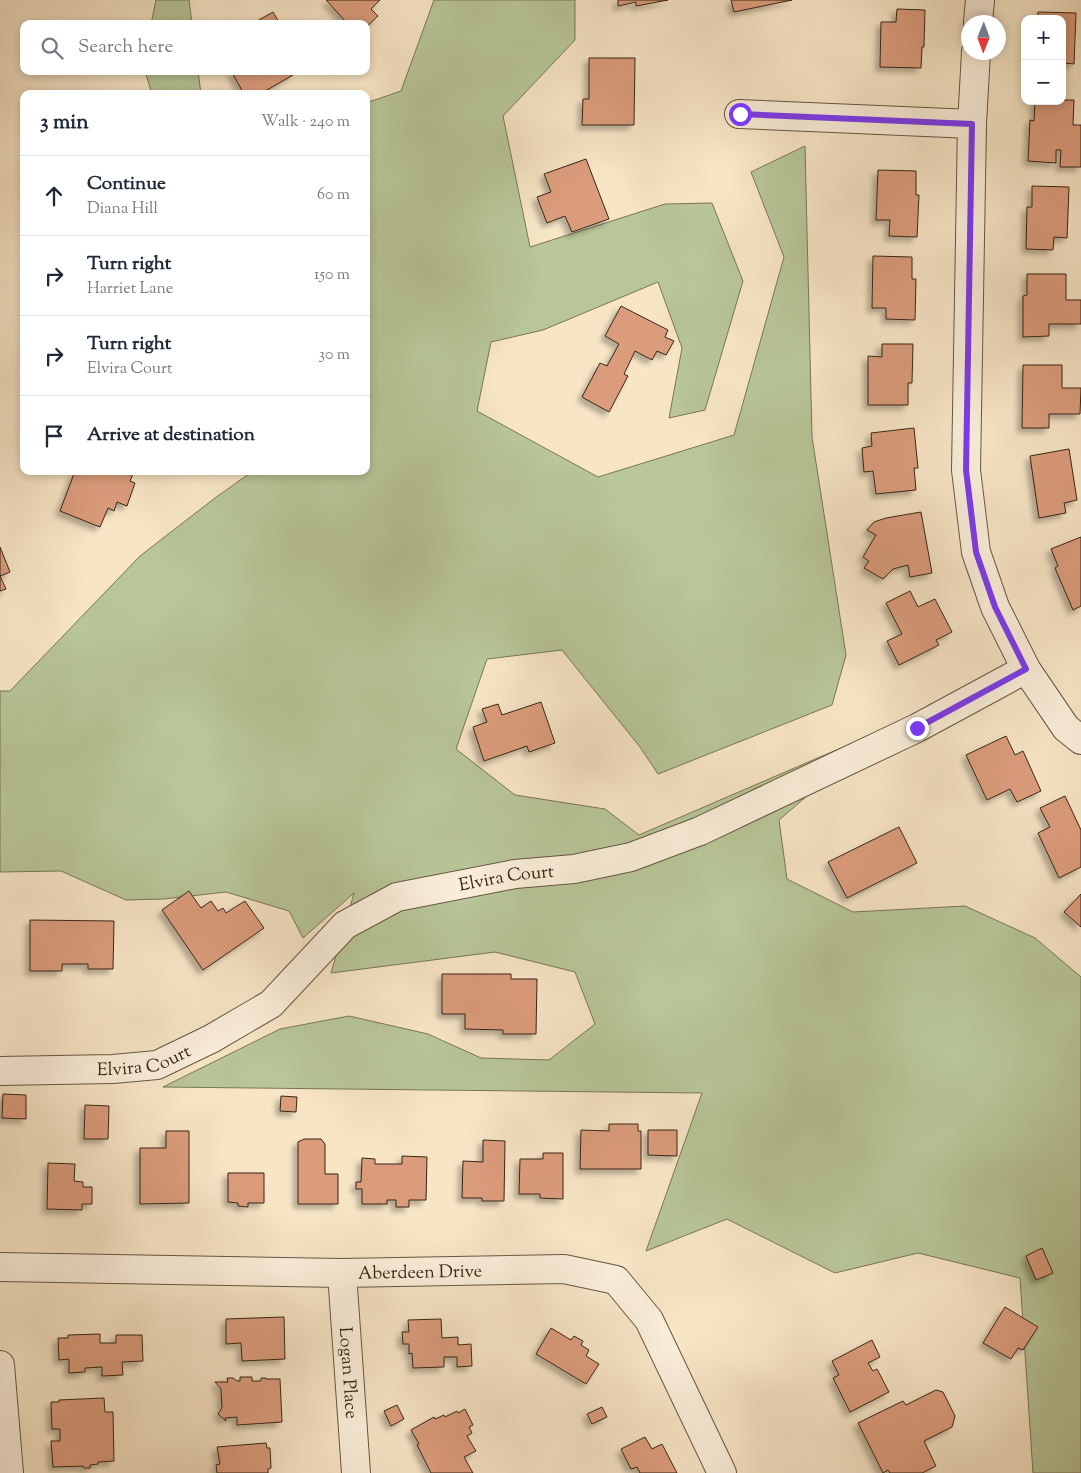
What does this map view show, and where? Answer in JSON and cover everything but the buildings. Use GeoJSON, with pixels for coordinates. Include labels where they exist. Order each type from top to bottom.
{"type":"FeatureCollection","features":[{"type":"Feature","properties":{"kind":"street"},"geometry":{"type":"LineString","coordinates":[[979,15],[980,0]]}},
{"type":"Feature","properties":{"kind":"street"},"geometry":{"type":"LineString","coordinates":[[976,60],[972,124],[966,470],[976,552],[995,607],[1026,669],[1066,728],[1081,740]]}},
{"type":"Feature","properties":{"kind":"street"},"geometry":{"type":"LineString","coordinates":[[740,114],[972,124]]}},
{"type":"Feature","properties":{"kind":"street","name":"Elvira Court"},"geometry":{"type":"LineString","coordinates":[[0,1071],[113,1069],[157,1065],[211,1039],[271,1004],[345,925],[397,897],[515,874],[574,869],[631,857],[700,831],[917,728],[1026,669]]}},
{"type":"Feature","properties":{"kind":"street","name":"Aberdeen Drive"},"geometry":{"type":"LineString","coordinates":[[0,1267],[342,1273],[564,1269],[616,1280],[650,1320],[722,1473]]}},
{"type":"Feature","properties":{"kind":"street","name":"Logan Place"},"geometry":{"type":"LineString","coordinates":[[342,1273],[356,1473]]}},
{"type":"Feature","properties":{"kind":"street"},"geometry":{"type":"LineString","coordinates":[[0,1364],[9,1473]]}},
{"type":"Feature","properties":{"kind":"green space"},"geometry":{"type":"Polygon","coordinates":[[[156,0],[189,0],[192,20],[152,20],[156,0]]]}},
{"type":"Feature","properties":{"kind":"green space"},"geometry":{"type":"Polygon","coordinates":[[[434,0],[575,0],[575,40],[503,116],[530,247],[665,204],[712,203],[743,281],[705,410],[669,418],[682,348],[658,282],[543,330],[491,342],[477,411],[598,477],[734,435],[784,257],[751,172],[805,146],[812,437],[846,655],[832,705],[658,774],[640,747],[562,650],[487,659],[456,749],[515,795],[605,809],[639,835],[885,729],[779,820],[787,879],[853,912],[965,906],[1035,938],[1081,977],[1081,1473],[1033,1473],[1020,1278],[918,1253],[835,1273],[727,1219],[646,1251],[702,1093],[163,1087],[280,1029],[349,1016],[428,1034],[481,1058],[549,1060],[595,1024],[575,972],[495,952],[331,973],[354,893],[303,938],[289,911],[226,892],[164,899],[126,900],[61,871],[0,872],[0,691],[10,691],[140,556],[247,475],[370,475],[370,102],[401,91],[434,0]]]}},
{"type":"Feature","properties":{"kind":"green space"},"geometry":{"type":"Polygon","coordinates":[[[146,75],[199,75],[200,90],[151,90],[146,75]]]}},
{"type":"Feature","properties":{"kind":"route"},"geometry":{"type":"LineString","coordinates":[[740,114],[972,124],[966,470],[976,552],[995,607],[1026,669],[917,728]]}}]}
